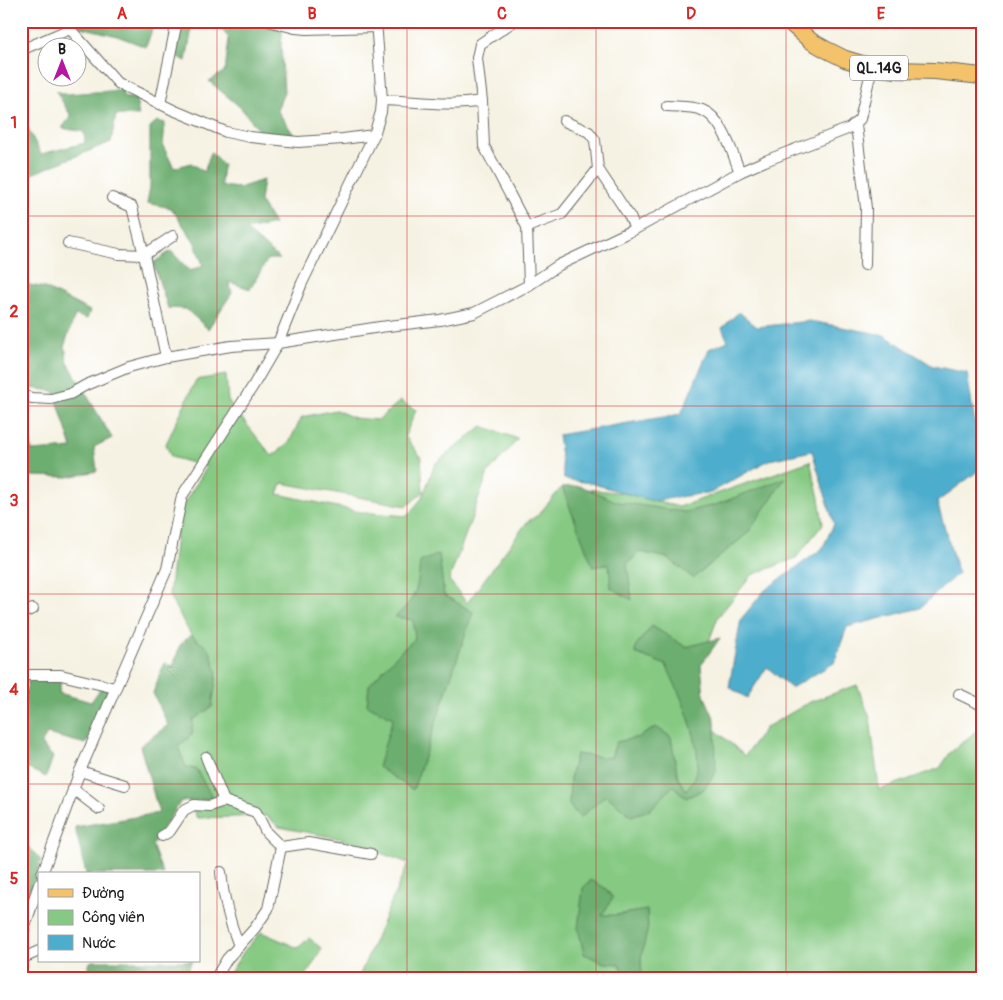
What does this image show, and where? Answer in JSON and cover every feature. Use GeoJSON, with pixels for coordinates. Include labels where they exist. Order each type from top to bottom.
{"type":"FeatureCollection","features":[{"type":"Feature","properties":{"kind":"main road","name":"QL.14G"},"geometry":{"type":"LineString","coordinates":[[788,21],[811,42],[845,59],[872,67],[982,76]]}},
{"type":"Feature","properties":{"kind":"street"},"geometry":{"type":"LineString","coordinates":[[160,104],[177,21]]}},
{"type":"Feature","properties":{"kind":"street"},"geometry":{"type":"LineString","coordinates":[[43,872],[80,771],[167,569],[182,496],[253,386],[278,343],[302,283],[374,135],[381,112],[382,100],[376,24],[307,29],[268,21]]}},
{"type":"Feature","properties":{"kind":"street"},"geometry":{"type":"LineString","coordinates":[[514,21],[480,44],[477,58],[482,101],[484,146],[527,227],[530,285]]}},
{"type":"Feature","properties":{"kind":"street"},"geometry":{"type":"LineString","coordinates":[[21,50],[70,25],[118,83],[160,104],[226,132],[250,137],[298,142],[374,135]]}},
{"type":"Feature","properties":{"kind":"street"},"geometry":{"type":"LineString","coordinates":[[21,395],[32,398],[51,399],[70,394],[86,385],[129,367],[166,357],[231,346],[278,343],[380,327],[440,320],[483,310],[530,285],[559,265],[635,229],[740,172],[765,160],[850,128],[860,119],[872,67]]}},
{"type":"Feature","properties":{"kind":"street"},"geometry":{"type":"LineString","coordinates":[[382,100],[461,105],[482,101]]}},
{"type":"Feature","properties":{"kind":"street"},"geometry":{"type":"LineString","coordinates":[[667,106],[700,109],[714,117],[720,125],[740,172]]}},
{"type":"Feature","properties":{"kind":"street"},"geometry":{"type":"LineString","coordinates":[[564,121],[589,132],[595,140],[598,169],[630,216],[635,229]]}},
{"type":"Feature","properties":{"kind":"street"},"geometry":{"type":"LineString","coordinates":[[856,124],[866,208],[866,265]]}},
{"type":"Feature","properties":{"kind":"street"},"geometry":{"type":"LineString","coordinates":[[527,227],[562,214],[598,169]]}},
{"type":"Feature","properties":{"kind":"street"},"geometry":{"type":"LineString","coordinates":[[112,198],[132,207],[166,357]]}},
{"type":"Feature","properties":{"kind":"street"},"geometry":{"type":"LineString","coordinates":[[68,243],[119,254],[144,255],[173,236]]}},
{"type":"Feature","properties":{"kind":"street"},"geometry":{"type":"LineString","coordinates":[[21,613],[33,609]]}},
{"type":"Feature","properties":{"kind":"street"},"geometry":{"type":"LineString","coordinates":[[21,675],[60,675],[115,688]]}},
{"type":"Feature","properties":{"kind":"street"},"geometry":{"type":"LineString","coordinates":[[959,694],[982,705]]}},
{"type":"Feature","properties":{"kind":"street"},"geometry":{"type":"LineString","coordinates":[[206,757],[224,801]]}},
{"type":"Feature","properties":{"kind":"street"},"geometry":{"type":"LineString","coordinates":[[80,771],[125,785]]}},
{"type":"Feature","properties":{"kind":"street"},"geometry":{"type":"LineString","coordinates":[[73,789],[99,809]]}},
{"type":"Feature","properties":{"kind":"street"},"geometry":{"type":"LineString","coordinates":[[162,836],[170,831],[184,810],[190,807],[209,806],[224,801],[256,812],[266,832],[282,847]]}},
{"type":"Feature","properties":{"kind":"street"},"geometry":{"type":"LineString","coordinates":[[282,847],[308,843],[371,854]]}},
{"type":"Feature","properties":{"kind":"street"},"geometry":{"type":"LineString","coordinates":[[215,979],[227,959],[255,928],[268,909],[282,847]]}},
{"type":"Feature","properties":{"kind":"street"},"geometry":{"type":"LineString","coordinates":[[221,872],[223,896],[229,921],[239,946]]}},
{"type":"Feature","properties":{"kind":"street"},"geometry":{"type":"LineString","coordinates":[[21,938],[38,887]]}},
{"type":"Feature","properties":{"kind":"street"},"geometry":{"type":"LineString","coordinates":[[21,959],[38,951]]}},
{"type":"Feature","properties":{"kind":"green space"},"geometry":{"type":"Polygon","coordinates":[[[77,21],[155,21],[146,47],[117,36],[77,26],[77,21]]]}},
{"type":"Feature","properties":{"kind":"green space"},"geometry":{"type":"Polygon","coordinates":[[[179,21],[195,21],[193,22],[186,61],[173,54],[179,21]]]}},
{"type":"Feature","properties":{"kind":"green space"},"geometry":{"type":"Polygon","coordinates":[[[214,21],[281,21],[283,26],[281,46],[284,92],[277,110],[294,135],[259,131],[241,108],[209,81],[225,71],[229,38],[214,21]]]}},
{"type":"Feature","properties":{"kind":"green space"},"geometry":{"type":"Polygon","coordinates":[[[123,90],[123,97],[136,99],[139,116],[116,115],[111,142],[22,178],[26,225],[21,225],[21,115],[41,154],[85,143],[84,132],[62,128],[71,116],[56,91],[67,94],[123,90]]]}},
{"type":"Feature","properties":{"kind":"green space"},"geometry":{"type":"Polygon","coordinates":[[[157,121],[165,123],[163,146],[174,168],[191,163],[204,172],[211,152],[223,164],[221,186],[239,188],[263,180],[260,201],[274,224],[246,230],[280,259],[268,259],[250,289],[229,282],[232,293],[208,329],[186,309],[168,308],[153,263],[171,251],[190,271],[203,265],[194,241],[171,208],[147,203],[150,187],[150,127],[157,121]]]}},
{"type":"Feature","properties":{"kind":"green space"},"geometry":{"type":"Polygon","coordinates":[[[21,283],[45,288],[90,311],[87,319],[75,315],[65,344],[67,361],[112,438],[94,447],[97,471],[68,477],[29,476],[26,456],[21,454],[21,428],[28,428],[32,451],[72,448],[54,391],[21,387],[21,283]]]}},
{"type":"Feature","properties":{"kind":"green space"},"geometry":{"type":"Polygon","coordinates":[[[226,375],[228,401],[272,456],[288,444],[302,417],[336,410],[354,418],[378,420],[400,401],[416,410],[405,436],[421,457],[423,492],[407,506],[282,483],[278,494],[360,512],[407,516],[422,498],[435,464],[482,426],[518,439],[488,473],[449,580],[467,603],[527,522],[538,515],[562,487],[567,500],[587,489],[623,493],[679,507],[810,461],[823,524],[796,558],[752,575],[718,617],[698,671],[701,717],[745,756],[765,728],[810,702],[857,685],[870,718],[879,790],[940,768],[950,753],[982,726],[982,979],[358,979],[408,863],[342,839],[279,827],[267,816],[197,818],[166,758],[208,665],[169,596],[179,511],[207,467],[171,457],[166,444],[196,380],[226,375]]]}},
{"type":"Feature","properties":{"kind":"green space"},"geometry":{"type":"Polygon","coordinates":[[[785,478],[748,533],[693,578],[668,558],[640,552],[627,564],[632,600],[611,588],[609,564],[593,567],[562,487],[580,486],[618,502],[685,512],[718,504],[785,478]]]}},
{"type":"Feature","properties":{"kind":"green space"},"geometry":{"type":"Polygon","coordinates":[[[439,554],[444,595],[473,612],[413,790],[378,767],[393,718],[367,705],[369,685],[415,639],[413,620],[395,617],[408,604],[415,593],[420,562],[439,554]]]}},
{"type":"Feature","properties":{"kind":"green space"},"geometry":{"type":"Polygon","coordinates":[[[652,626],[686,647],[720,638],[701,665],[704,695],[715,720],[716,772],[703,790],[686,798],[673,786],[650,810],[631,816],[606,795],[580,818],[569,805],[570,778],[576,754],[611,758],[616,742],[639,737],[656,727],[671,737],[678,778],[686,790],[695,777],[697,751],[694,736],[684,705],[666,665],[635,653],[636,645],[652,626]]]}},
{"type":"Feature","properties":{"kind":"green space"},"geometry":{"type":"Polygon","coordinates":[[[191,635],[210,650],[217,673],[212,707],[193,720],[192,735],[178,747],[186,767],[196,769],[213,798],[181,801],[152,845],[162,872],[86,872],[75,827],[159,813],[140,746],[168,725],[153,693],[164,663],[173,667],[180,645],[191,635]]]}},
{"type":"Feature","properties":{"kind":"green space"},"geometry":{"type":"Polygon","coordinates":[[[29,677],[61,681],[59,693],[91,702],[105,682],[111,683],[86,744],[47,734],[41,744],[53,757],[46,777],[29,769],[21,772],[21,713],[29,677]]]}},
{"type":"Feature","properties":{"kind":"green space"},"geometry":{"type":"Polygon","coordinates":[[[21,839],[41,860],[21,921],[21,839]]]}},
{"type":"Feature","properties":{"kind":"green space"},"geometry":{"type":"Polygon","coordinates":[[[591,880],[605,888],[613,898],[602,915],[647,910],[648,927],[641,958],[642,979],[619,979],[624,972],[619,964],[604,963],[584,954],[578,928],[583,888],[591,880]]]}},
{"type":"Feature","properties":{"kind":"green space"},"geometry":{"type":"Polygon","coordinates":[[[261,932],[298,948],[309,938],[322,949],[304,979],[226,979],[244,951],[261,932]]]}},
{"type":"Feature","properties":{"kind":"green space"},"geometry":{"type":"Polygon","coordinates":[[[90,962],[192,962],[188,969],[154,979],[42,979],[39,975],[46,974],[62,977],[86,976],[90,962]]]}},
{"type":"Feature","properties":{"kind":"water"},"geometry":{"type":"Polygon","coordinates":[[[739,312],[757,327],[810,321],[884,335],[933,366],[967,373],[982,468],[937,502],[958,573],[920,608],[847,627],[834,663],[791,688],[767,667],[747,698],[729,687],[741,619],[765,590],[822,549],[834,524],[812,451],[769,460],[712,492],[653,501],[590,483],[564,479],[558,435],[681,414],[709,349],[728,341],[722,328],[739,312]]]}}]}
